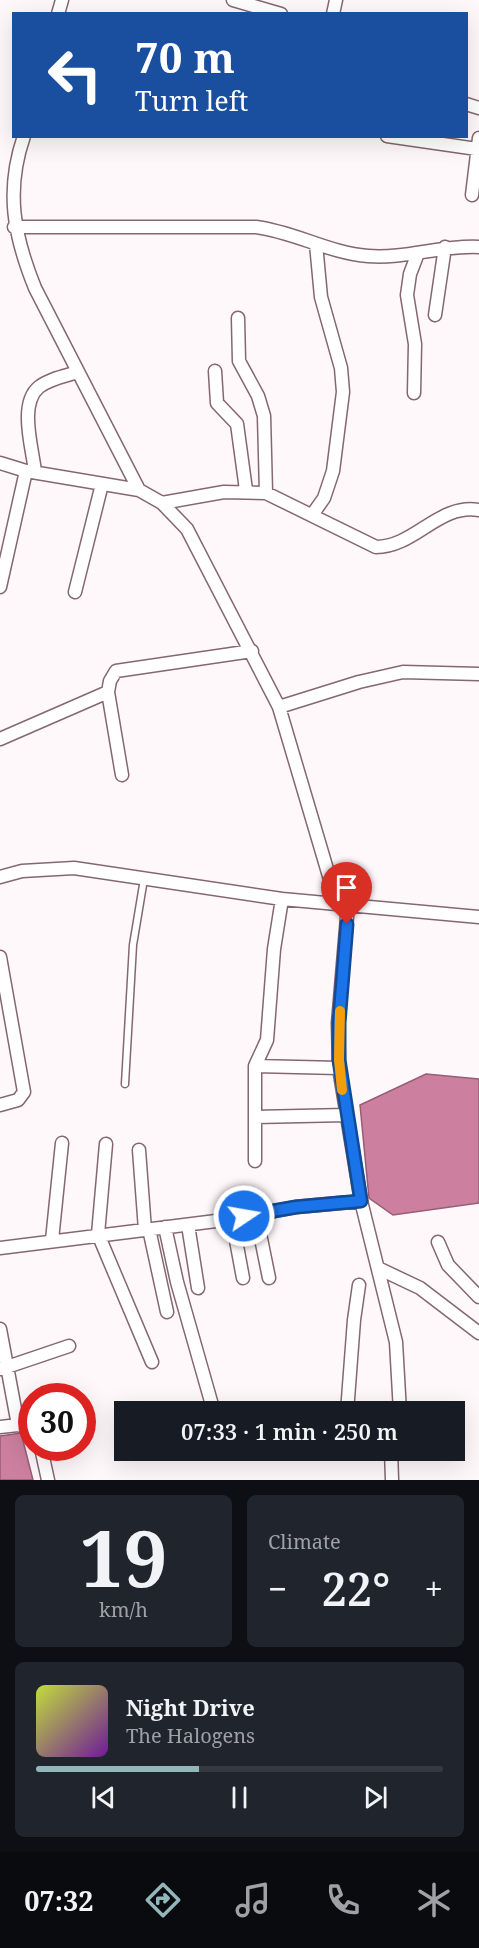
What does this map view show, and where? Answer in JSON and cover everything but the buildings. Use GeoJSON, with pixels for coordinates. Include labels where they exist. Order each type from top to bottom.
{"type":"FeatureCollection","features":[{"type":"Feature","properties":{"kind":"street"},"geometry":{"type":"LineString","coordinates":[[233,0],[260,11]]}},
{"type":"Feature","properties":{"kind":"street"},"geometry":{"type":"LineString","coordinates":[[24,138],[14,194],[14,227],[35,288],[139,490]]}},
{"type":"Feature","properties":{"kind":"street"},"geometry":{"type":"LineString","coordinates":[[413,138],[478,143],[472,195]]}},
{"type":"Feature","properties":{"kind":"street"},"geometry":{"type":"LineString","coordinates":[[0,195],[14,194]]}},
{"type":"Feature","properties":{"kind":"street"},"geometry":{"type":"LineString","coordinates":[[14,227],[256,227],[277,229],[316,244],[369,256],[405,256],[445,247],[479,247]]}},
{"type":"Feature","properties":{"kind":"street"},"geometry":{"type":"LineString","coordinates":[[312,515],[324,498],[333,471],[343,392],[341,368],[321,297],[316,244]]}},
{"type":"Feature","properties":{"kind":"street"},"geometry":{"type":"LineString","coordinates":[[435,315],[445,247]]}},
{"type":"Feature","properties":{"kind":"street"},"geometry":{"type":"LineString","coordinates":[[414,393],[415,344],[407,295],[410,274],[418,253]]}},
{"type":"Feature","properties":{"kind":"street"},"geometry":{"type":"LineString","coordinates":[[238,318],[239,361],[258,396],[264,416],[266,493]]}},
{"type":"Feature","properties":{"kind":"street"},"geometry":{"type":"LineString","coordinates":[[215,371],[218,404],[237,424],[246,490]]}},
{"type":"Feature","properties":{"kind":"street"},"geometry":{"type":"LineString","coordinates":[[0,587],[31,472],[28,413],[31,398],[44,383],[78,372]]}},
{"type":"Feature","properties":{"kind":"street"},"geometry":{"type":"LineString","coordinates":[[0,463],[31,472],[139,490],[162,503],[187,529],[279,707],[343,904],[339,1068],[361,1201],[380,1269],[396,1342],[399,1401]]}},
{"type":"Feature","properties":{"kind":"street"},"geometry":{"type":"LineString","coordinates":[[75,592],[102,484]]}},
{"type":"Feature","properties":{"kind":"street"},"geometry":{"type":"LineString","coordinates":[[162,503],[204,494],[246,490],[266,493],[365,543],[384,547],[394,545],[421,532],[454,511],[479,510]]}},
{"type":"Feature","properties":{"kind":"street"},"geometry":{"type":"LineString","coordinates":[[122,775],[108,692],[113,675],[125,668],[252,651]]}},
{"type":"Feature","properties":{"kind":"street"},"geometry":{"type":"LineString","coordinates":[[279,707],[358,682],[403,672],[479,674]]}},
{"type":"Feature","properties":{"kind":"street"},"geometry":{"type":"LineString","coordinates":[[0,739],[108,692]]}},
{"type":"Feature","properties":{"kind":"street"},"geometry":{"type":"LineString","coordinates":[[0,877],[22,871],[74,868],[282,899],[479,917],[479,908]]}},
{"type":"Feature","properties":{"kind":"street"},"geometry":{"type":"LineString","coordinates":[[255,1161],[255,1066],[267,1040],[274,949],[282,899]]}},
{"type":"Feature","properties":{"kind":"street"},"geometry":{"type":"LineString","coordinates":[[0,957],[24,1092],[18,1100],[0,1105]]}},
{"type":"Feature","properties":{"kind":"street"},"geometry":{"type":"LineString","coordinates":[[255,1066],[339,1068]]}},
{"type":"Feature","properties":{"kind":"street"},"geometry":{"type":"LineString","coordinates":[[255,1117],[346,1115]]}},
{"type":"Feature","properties":{"kind":"street"},"geometry":{"type":"LineString","coordinates":[[52,1240],[62,1143]]}},
{"type":"Feature","properties":{"kind":"street"},"geometry":{"type":"LineString","coordinates":[[106,1144],[98,1234],[153,1362]]}},
{"type":"Feature","properties":{"kind":"street"},"geometry":{"type":"LineString","coordinates":[[139,1150],[147,1230],[166,1312]]}},
{"type":"Feature","properties":{"kind":"street"},"geometry":{"type":"LineString","coordinates":[[0,1248],[232,1219],[296,1207],[361,1201]]}},
{"type":"Feature","properties":{"kind":"street"},"geometry":{"type":"LineString","coordinates":[[256,1214],[269,1278]]}},
{"type":"Feature","properties":{"kind":"street"},"geometry":{"type":"LineString","coordinates":[[232,1219],[243,1278]]}},
{"type":"Feature","properties":{"kind":"street"},"geometry":{"type":"LineString","coordinates":[[188,1225],[198,1288]]}},
{"type":"Feature","properties":{"kind":"street"},"geometry":{"type":"LineString","coordinates":[[165,1227],[177,1282],[211,1401]]}},
{"type":"Feature","properties":{"kind":"street"},"geometry":{"type":"LineString","coordinates":[[438,1242],[448,1264],[479,1297]]}},
{"type":"Feature","properties":{"kind":"street"},"geometry":{"type":"LineString","coordinates":[[380,1269],[420,1288],[479,1333]]}},
{"type":"Feature","properties":{"kind":"street"},"geometry":{"type":"LineString","coordinates":[[348,1401],[359,1285]]}},
{"type":"Feature","properties":{"kind":"street"},"geometry":{"type":"LineString","coordinates":[[0,1329],[4,1368],[18,1425],[0,1427]]}},
{"type":"Feature","properties":{"kind":"street"},"geometry":{"type":"LineString","coordinates":[[4,1368],[69,1346]]}},
{"type":"Feature","properties":{"kind":"street"},"geometry":{"type":"LineString","coordinates":[[44,1461],[48,1480]]}},
{"type":"Feature","properties":{"kind":"street"},"geometry":{"type":"LineString","coordinates":[[391,1461],[392,1480]]}},
{"type":"Feature","properties":{"kind":"lane"},"geometry":{"type":"LineString","coordinates":[[125,1084],[133,945],[144,878]]}},
{"type":"Feature","properties":{"kind":"shaded area"},"geometry":{"type":"Polygon","coordinates":[[[426,1074],[479,1079],[479,1203],[393,1215],[369,1198],[360,1105],[426,1074]]]}},
{"type":"Feature","properties":{"kind":"shaded area"},"geometry":{"type":"Polygon","coordinates":[[[18,1433],[18,1461],[28,1461],[33,1480],[0,1480],[0,1436],[18,1433]]]}},
{"type":"Feature","properties":{"kind":"slow traffic"},"geometry":{"type":"LineString","coordinates":[[340,1011],[339,1060],[342,1090]]}},
{"type":"Feature","properties":{"kind":"route"},"geometry":{"type":"LineString","coordinates":[[244,1216],[278,1209],[361,1201],[339,1060],[339,1023],[347,924]]}}]}
